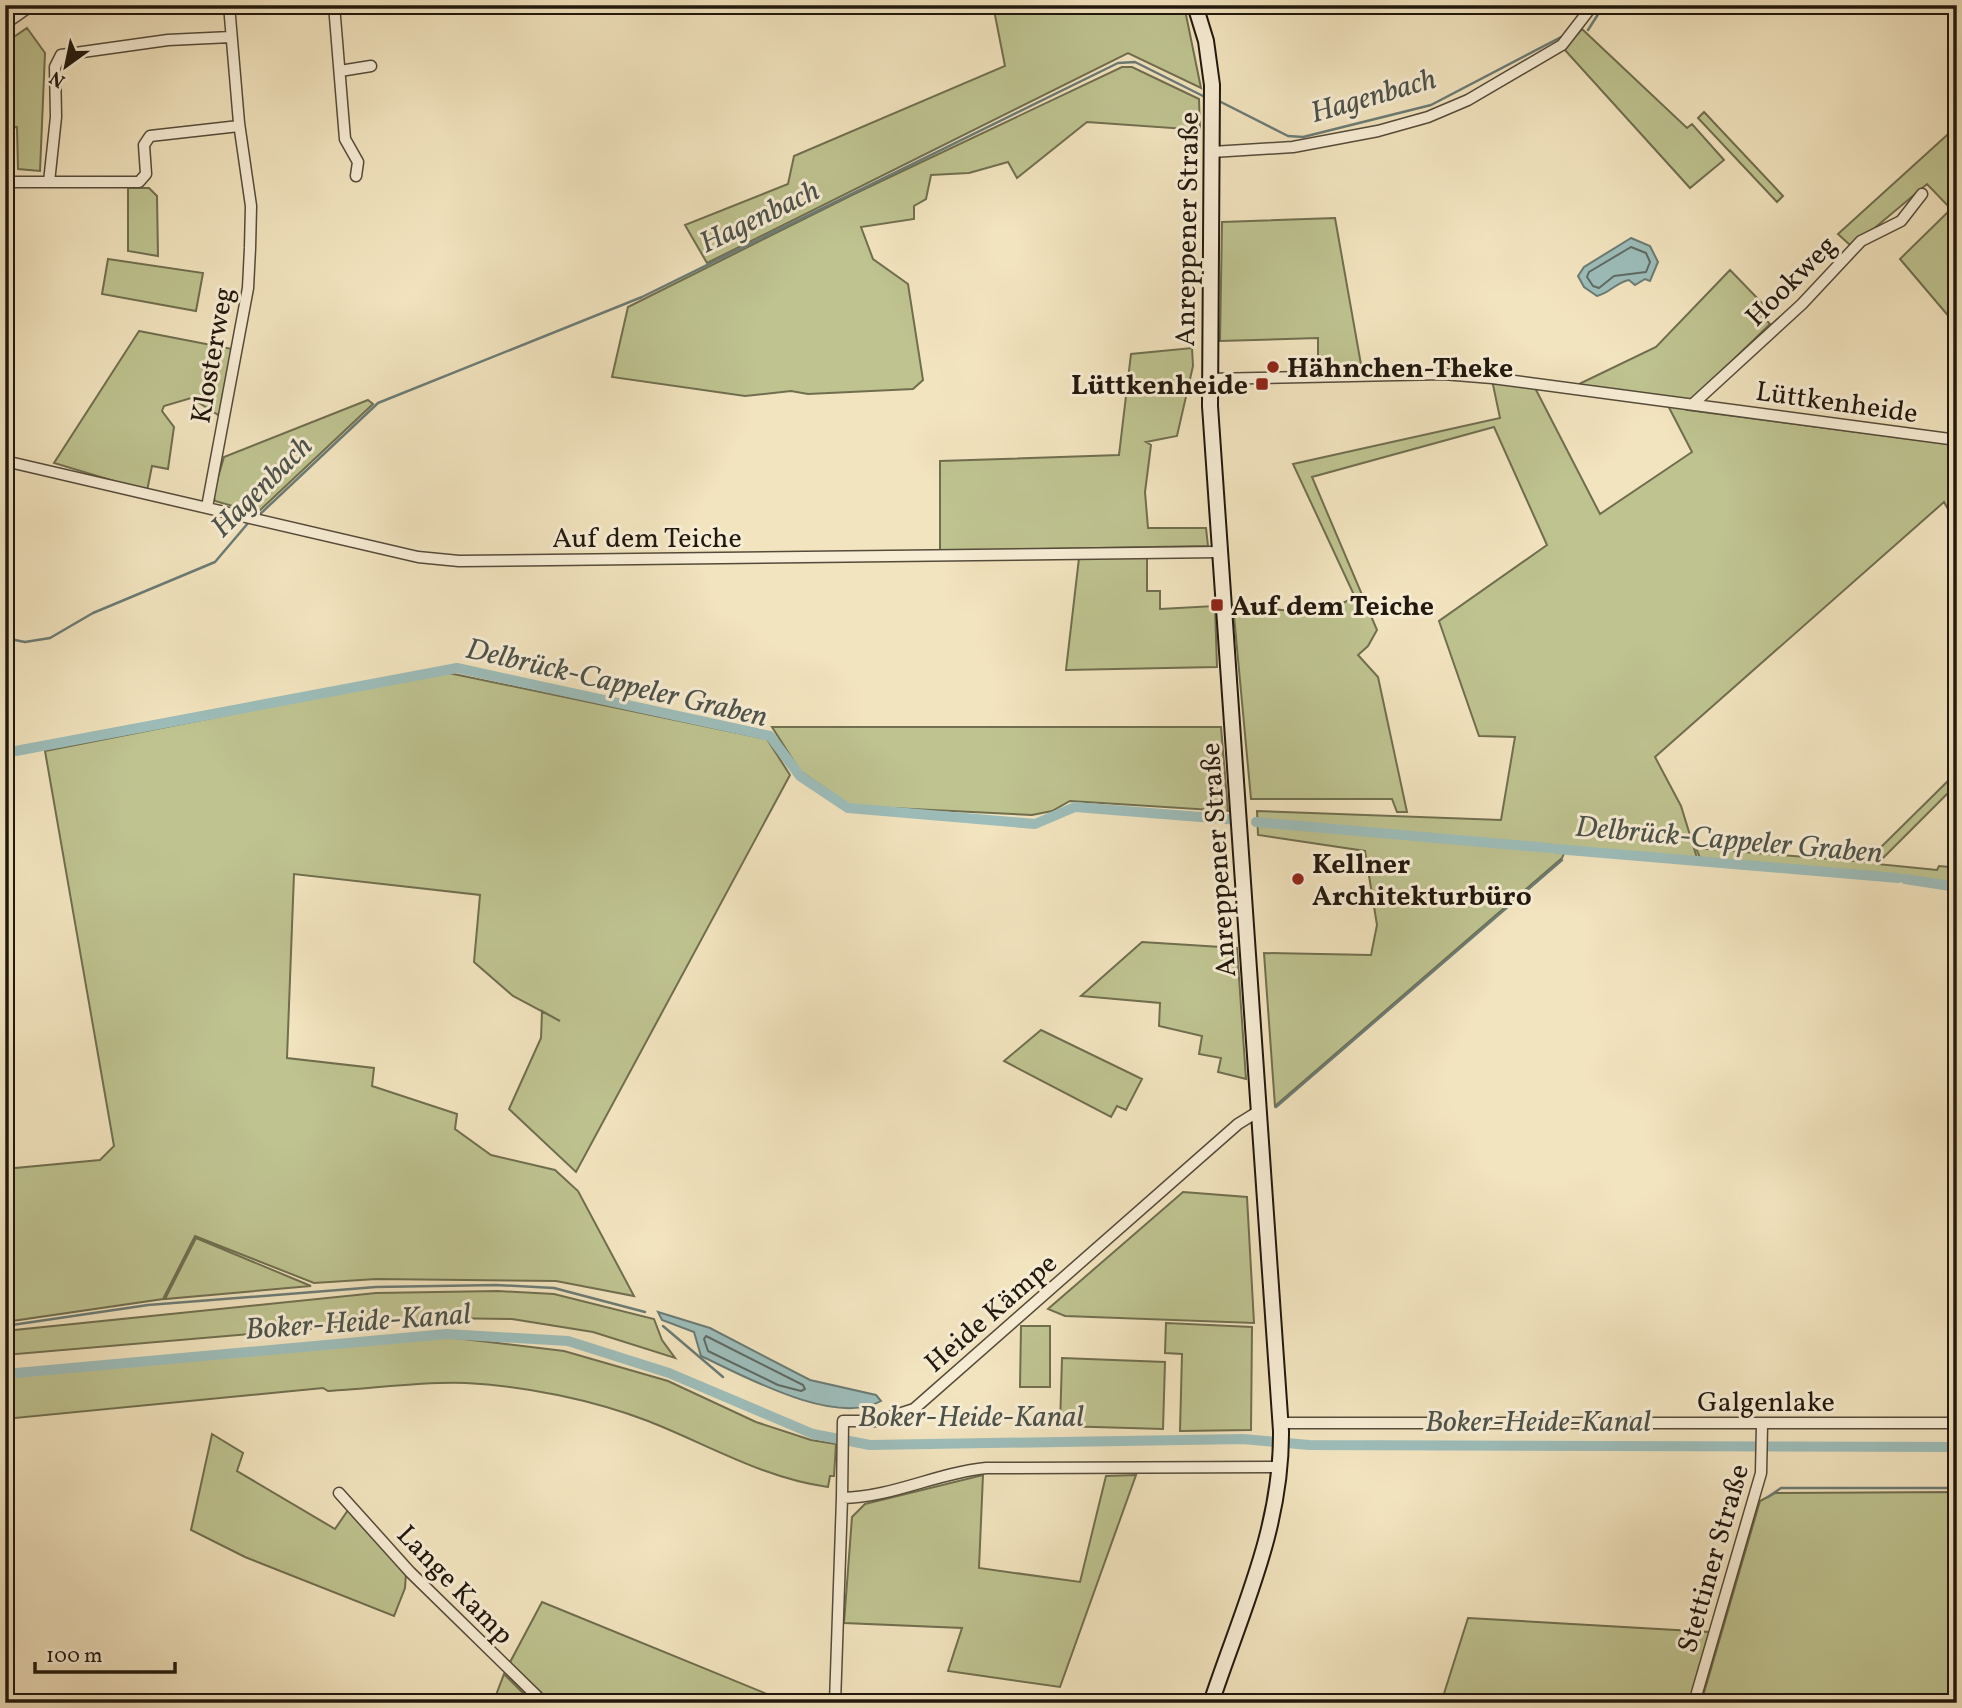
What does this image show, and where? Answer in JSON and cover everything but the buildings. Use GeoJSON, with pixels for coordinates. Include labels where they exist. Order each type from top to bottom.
{"type":"FeatureCollection","features":[{"type":"Feature","properties":{"kind":"street"},"geometry":{"type":"LineString","coordinates":[[5,24],[32,5]]}},
{"type":"Feature","properties":{"kind":"street","name":"Klosterweg"},"geometry":{"type":"LineString","coordinates":[[206,507],[248,288],[251,206],[239,126],[229,5]]}},
{"type":"Feature","properties":{"kind":"street"},"geometry":{"type":"LineString","coordinates":[[334,5],[345,139],[358,162],[356,176]]}},
{"type":"Feature","properties":{"kind":"street","name":"Anreppener Straße"},"geometry":{"type":"LineString","coordinates":[[1195,5],[1206,41],[1212,85],[1208,379],[1280,1437],[1280,1467],[1265,1549],[1212,1703]]}},
{"type":"Feature","properties":{"kind":"street"},"geometry":{"type":"LineString","coordinates":[[1212,152],[1293,147],[1378,131],[1428,117],[1468,100],[1562,45],[1593,5]]}},
{"type":"Feature","properties":{"kind":"street"},"geometry":{"type":"LineString","coordinates":[[48,182],[56,117],[55,67],[61,55],[168,40],[232,37]]}},
{"type":"Feature","properties":{"kind":"street"},"geometry":{"type":"LineString","coordinates":[[340,71],[371,66]]}},
{"type":"Feature","properties":{"kind":"street"},"geometry":{"type":"LineString","coordinates":[[5,182],[139,182],[146,174],[144,145],[150,136],[239,126]]}},
{"type":"Feature","properties":{"kind":"street","name":"Hookweg"},"geometry":{"type":"LineString","coordinates":[[1693,404],[1802,304],[1861,241],[1901,220],[1922,194]]}},
{"type":"Feature","properties":{"kind":"street","name":"Lüttkenheide"},"geometry":{"type":"LineString","coordinates":[[1208,379],[1443,374],[1957,440]]}},
{"type":"Feature","properties":{"kind":"street"},"geometry":{"type":"LineString","coordinates":[[5,461],[206,507]]}},
{"type":"Feature","properties":{"kind":"street","name":"Auf dem Teiche"},"geometry":{"type":"LineString","coordinates":[[206,507],[418,557],[460,561],[1219,552]]}},
{"type":"Feature","properties":{"kind":"street","name":"Heide Kämpe"},"geometry":{"type":"LineString","coordinates":[[842,1499],[843,1422],[877,1420],[914,1409],[1238,1124],[1259,1111]]}},
{"type":"Feature","properties":{"kind":"street","name":"Galgenlake"},"geometry":{"type":"LineString","coordinates":[[1280,1437],[1957,1423]]}},
{"type":"Feature","properties":{"kind":"street","name":"Stettiner Straße"},"geometry":{"type":"LineString","coordinates":[[1694,1703],[1764,1457],[1762,1429]]}},
{"type":"Feature","properties":{"kind":"street"},"geometry":{"type":"LineString","coordinates":[[835,1703],[842,1499],[888,1494],[942,1476],[986,1468],[1280,1467]]}},
{"type":"Feature","properties":{"kind":"street","name":"Lange Kamp"},"geometry":{"type":"LineString","coordinates":[[339,1493],[410,1572],[544,1703]]}},
{"type":"Feature","properties":{"kind":"green space"},"geometry":{"type":"Polygon","coordinates":[[[993,5],[1184,5],[1201,88],[1128,53],[707,263],[685,225],[788,184],[794,156],[1005,66],[993,5]]]}},
{"type":"Feature","properties":{"kind":"green space"},"geometry":{"type":"Polygon","coordinates":[[[27,28],[45,53],[40,171],[18,169],[17,127],[5,128],[5,43],[27,28]]]}},
{"type":"Feature","properties":{"kind":"green space"},"geometry":{"type":"Polygon","coordinates":[[[1582,29],[1687,128],[1692,124],[1724,160],[1690,188],[1564,49],[1582,29]]]}},
{"type":"Feature","properties":{"kind":"green space"},"geometry":{"type":"Polygon","coordinates":[[[1122,67],[1132,67],[1199,99],[1200,130],[1087,122],[1017,178],[1008,162],[969,173],[931,175],[926,199],[914,206],[914,219],[861,227],[873,259],[908,284],[923,380],[913,389],[808,394],[791,391],[745,396],[612,377],[628,307],[852,195],[1122,67]]]}},
{"type":"Feature","properties":{"kind":"green space"},"geometry":{"type":"Polygon","coordinates":[[[1704,112],[1783,196],[1777,202],[1698,118],[1704,112]]]}},
{"type":"Feature","properties":{"kind":"green space"},"geometry":{"type":"Polygon","coordinates":[[[1957,126],[1957,314],[1951,319],[1900,259],[1951,209],[1927,184],[1852,247],[1838,234],[1957,126]]]}},
{"type":"Feature","properties":{"kind":"green space"},"geometry":{"type":"Polygon","coordinates":[[[128,188],[149,188],[157,196],[158,256],[128,251],[128,188]]]}},
{"type":"Feature","properties":{"kind":"green space"},"geometry":{"type":"Polygon","coordinates":[[[1335,218],[1362,370],[1318,371],[1318,338],[1220,341],[1222,222],[1335,218]]]}},
{"type":"Feature","properties":{"kind":"green space"},"geometry":{"type":"Polygon","coordinates":[[[108,259],[203,273],[196,311],[102,294],[108,259]]]}},
{"type":"Feature","properties":{"kind":"green space"},"geometry":{"type":"Polygon","coordinates":[[[1730,270],[1764,305],[1758,312],[1770,324],[1690,402],[1687,410],[1957,445],[1957,525],[1944,502],[1655,757],[1681,806],[1697,858],[1567,847],[1562,858],[1275,1106],[1264,953],[1371,955],[1377,925],[1365,851],[1258,835],[1257,811],[1501,820],[1515,737],[1479,736],[1439,621],[1547,545],[1494,427],[1312,477],[1377,630],[1368,646],[1358,655],[1378,677],[1407,812],[1397,812],[1392,799],[1251,799],[1233,605],[1321,614],[1355,597],[1293,464],[1500,418],[1492,380],[1534,386],[1600,514],[1692,452],[1663,396],[1575,386],[1656,347],[1730,270]]]}},
{"type":"Feature","properties":{"kind":"green space"},"geometry":{"type":"Polygon","coordinates":[[[139,331],[232,349],[220,416],[191,398],[164,406],[162,411],[174,427],[168,469],[152,466],[147,491],[54,463],[139,331]]]}},
{"type":"Feature","properties":{"kind":"green space"},"geometry":{"type":"Polygon","coordinates":[[[1192,348],[1193,366],[1177,436],[1146,442],[1151,445],[1145,492],[1148,528],[1206,528],[1208,546],[940,551],[940,461],[1119,455],[1131,354],[1192,348]]]}},
{"type":"Feature","properties":{"kind":"green space"},"geometry":{"type":"Polygon","coordinates":[[[368,400],[373,404],[257,513],[215,501],[213,494],[224,457],[368,400]]]}},
{"type":"Feature","properties":{"kind":"green space"},"geometry":{"type":"Polygon","coordinates":[[[1147,556],[1147,591],[1160,591],[1160,609],[1215,606],[1217,667],[1066,670],[1079,558],[1147,556]]]}},
{"type":"Feature","properties":{"kind":"green space"},"geometry":{"type":"Polygon","coordinates":[[[444,672],[767,739],[790,775],[576,1172],[509,1109],[541,1038],[542,1011],[513,996],[474,962],[480,895],[294,874],[287,1058],[374,1068],[372,1086],[457,1114],[455,1129],[491,1155],[555,1170],[578,1191],[634,1296],[556,1281],[376,1279],[314,1283],[195,1236],[163,1299],[5,1322],[5,1169],[100,1160],[114,1146],[45,751],[444,672]]]}},
{"type":"Feature","properties":{"kind":"green space"},"geometry":{"type":"Polygon","coordinates":[[[772,727],[1221,727],[1228,811],[1070,801],[1052,811],[1032,815],[851,806],[800,771],[772,727]]]}},
{"type":"Feature","properties":{"kind":"green space"},"geometry":{"type":"Polygon","coordinates":[[[1957,772],[1957,784],[1877,864],[1937,870],[1939,866],[1950,867],[1957,860],[1957,884],[1869,872],[1700,858],[1696,848],[1866,862],[1957,772]]]}},
{"type":"Feature","properties":{"kind":"green space"},"geometry":{"type":"Polygon","coordinates":[[[1142,942],[1237,948],[1246,1079],[1218,1072],[1221,1058],[1199,1054],[1202,1036],[1159,1026],[1160,1003],[1081,996],[1142,942]]]}},
{"type":"Feature","properties":{"kind":"green space"},"geometry":{"type":"Polygon","coordinates":[[[1041,1030],[1142,1079],[1126,1110],[1117,1106],[1111,1117],[1004,1061],[1041,1030]]]}},
{"type":"Feature","properties":{"kind":"green space"},"geometry":{"type":"Polygon","coordinates":[[[1183,1192],[1247,1197],[1254,1323],[1065,1316],[1048,1309],[1183,1192]]]}},
{"type":"Feature","properties":{"kind":"green space"},"geometry":{"type":"Polygon","coordinates":[[[196,1238],[311,1286],[165,1299],[196,1238]]]}},
{"type":"Feature","properties":{"kind":"green space"},"geometry":{"type":"Polygon","coordinates":[[[498,1291],[554,1294],[654,1319],[662,1340],[675,1358],[593,1332],[512,1319],[437,1318],[5,1355],[5,1331],[376,1293],[498,1291]]]}},
{"type":"Feature","properties":{"kind":"green space"},"geometry":{"type":"Polygon","coordinates":[[[1166,1323],[1252,1327],[1251,1430],[1180,1431],[1182,1354],[1165,1353],[1166,1323]]]}},
{"type":"Feature","properties":{"kind":"green space"},"geometry":{"type":"Polygon","coordinates":[[[1021,1326],[1050,1326],[1050,1387],[1020,1387],[1021,1326]]]}},
{"type":"Feature","properties":{"kind":"green space"},"geometry":{"type":"Polygon","coordinates":[[[446,1337],[564,1351],[668,1381],[756,1422],[811,1440],[836,1444],[834,1476],[830,1476],[828,1487],[804,1483],[736,1460],[648,1421],[605,1407],[535,1391],[466,1383],[328,1391],[323,1388],[5,1419],[5,1377],[446,1337]]]}},
{"type":"Feature","properties":{"kind":"green space"},"geometry":{"type":"Polygon","coordinates":[[[1062,1358],[1165,1362],[1163,1429],[1060,1426],[1062,1358]]]}},
{"type":"Feature","properties":{"kind":"green space"},"geometry":{"type":"Polygon","coordinates":[[[212,1434],[243,1453],[237,1471],[335,1529],[348,1510],[406,1573],[405,1588],[394,1616],[245,1557],[191,1530],[212,1434]]]}},
{"type":"Feature","properties":{"kind":"green space"},"geometry":{"type":"Polygon","coordinates":[[[983,1475],[979,1568],[1080,1582],[1106,1476],[1136,1475],[1060,1687],[948,1671],[962,1628],[844,1623],[852,1517],[865,1504],[983,1475]]]}},
{"type":"Feature","properties":{"kind":"green space"},"geometry":{"type":"Polygon","coordinates":[[[1957,1492],[1957,1703],[1701,1703],[1760,1501],[1775,1493],[1957,1492]]]}},
{"type":"Feature","properties":{"kind":"green space"},"geometry":{"type":"Polygon","coordinates":[[[542,1602],[789,1703],[551,1703],[508,1666],[542,1602]]]}},
{"type":"Feature","properties":{"kind":"green space"},"geometry":{"type":"Polygon","coordinates":[[[1468,1618],[1710,1632],[1691,1703],[1622,1703],[1589,1697],[1587,1703],[1441,1703],[1468,1618]]]}},
{"type":"Feature","properties":{"kind":"green space"},"geometry":{"type":"Polygon","coordinates":[[[504,1674],[533,1703],[493,1703],[504,1674]]]}},
{"type":"Feature","properties":{"kind":"water"},"geometry":{"type":"Polygon","coordinates":[[[1631,238],[1650,246],[1658,262],[1650,281],[1645,279],[1635,285],[1629,280],[1597,296],[1584,287],[1578,276],[1584,267],[1631,238]]]}},
{"type":"Feature","properties":{"kind":"water"},"geometry":{"type":"Polygon","coordinates":[[[658,1312],[710,1328],[810,1380],[876,1395],[881,1401],[862,1407],[840,1408],[790,1396],[701,1356],[694,1332],[662,1320],[658,1312]]]}},
{"type":"Feature","properties":{"kind":"waterway","name":"Hagenbach"},"geometry":{"type":"LineString","coordinates":[[1588,30],[1604,5]]}},
{"type":"Feature","properties":{"kind":"waterway","name":"Hagenbach"},"geometry":{"type":"LineString","coordinates":[[1217,100],[1288,136],[1303,137],[1431,105],[1565,35]]}},
{"type":"Feature","properties":{"kind":"waterway","name":"Hagenbach"},"geometry":{"type":"LineString","coordinates":[[258,516],[378,403],[642,297],[1118,63],[1135,62],[1207,98]]}},
{"type":"Feature","properties":{"kind":"waterway","name":"Hagenbach"},"geometry":{"type":"LineString","coordinates":[[5,638],[25,642],[50,638],[93,613],[215,562],[249,522]]}},
{"type":"Feature","properties":{"kind":"waterway","name":"Delbrück-Cappeler Graben"},"geometry":{"type":"LineString","coordinates":[[5,753],[457,668],[770,736],[800,776],[848,808],[1035,824],[1075,807],[1238,820]]}},
{"type":"Feature","properties":{"kind":"waterway","name":"Delbrück-Cappeler Graben"},"geometry":{"type":"LineString","coordinates":[[1256,822],[1549,848]]}},
{"type":"Feature","properties":{"kind":"waterway","name":"Delbrück-Cappeler Graben"},"geometry":{"type":"LineString","coordinates":[[1556,849],[1898,878]]}},
{"type":"Feature","properties":{"kind":"waterway"},"geometry":{"type":"LineString","coordinates":[[1276,1107],[1562,860]]}},
{"type":"Feature","properties":{"kind":"waterway","name":"Delbrück-Cappeler Graben"},"geometry":{"type":"LineString","coordinates":[[1905,879],[1957,887]]}},
{"type":"Feature","properties":{"kind":"waterway"},"geometry":{"type":"LineString","coordinates":[[5,1326],[148,1305],[376,1287],[496,1285],[554,1288],[645,1312]]}},
{"type":"Feature","properties":{"kind":"waterway"},"geometry":{"type":"LineString","coordinates":[[663,1326],[723,1377]]}},
{"type":"Feature","properties":{"kind":"waterway","name":"Boker-Heide-Kanal"},"geometry":{"type":"LineString","coordinates":[[5,1374],[447,1334],[568,1341],[669,1373],[813,1434],[870,1445],[1243,1439],[1309,1445],[1957,1447]]}},
{"type":"Feature","properties":{"kind":"waterway"},"geometry":{"type":"LineString","coordinates":[[1768,1497],[1781,1488],[1957,1488]]}},
{"type":"Feature","properties":{"kind":"place","name":"Hähnchen-Theke"},"geometry":{"type":"Point","coordinates":[1273,367]}},
{"type":"Feature","properties":{"kind":"place","name":"Lüttkenheide"},"geometry":{"type":"Point","coordinates":[1262,384]}},
{"type":"Feature","properties":{"kind":"place","name":"Auf dem Teiche"},"geometry":{"type":"Point","coordinates":[1217,605]}},
{"type":"Feature","properties":{"kind":"place","name":"Kellner Architekturbüro"},"geometry":{"type":"Point","coordinates":[1298,879]}}]}
